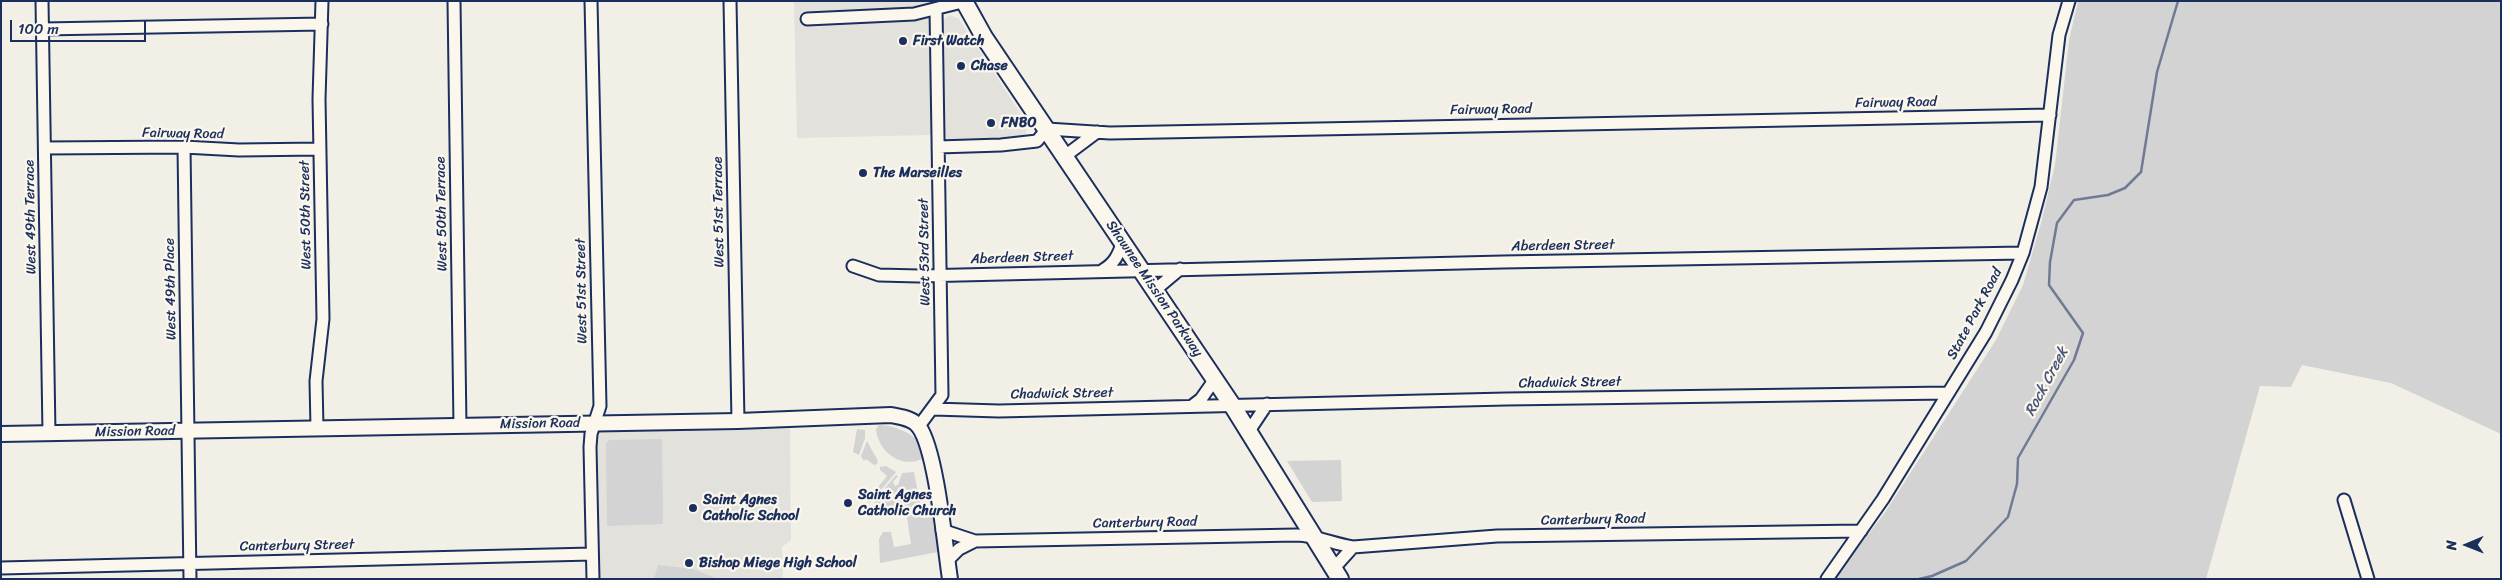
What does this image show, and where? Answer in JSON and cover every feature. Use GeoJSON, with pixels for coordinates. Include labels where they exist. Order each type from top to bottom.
{"type":"FeatureCollection","features":[{"type":"Feature","properties":{"kind":"highway","name":"Shawnee Mission Parkway"},"geometry":{"type":"LineString","coordinates":[[965,1],[984,37],[1215,379],[1337,573]]}},
{"type":"Feature","properties":{"kind":"main road","name":"Mission Road"},"geometry":{"type":"LineString","coordinates":[[1,434],[738,422],[891,415],[907,418],[919,426]]}},
{"type":"Feature","properties":{"kind":"main road"},"geometry":{"type":"LineString","coordinates":[[919,426],[930,455],[950,579]]}},
{"type":"Feature","properties":{"kind":"street","name":"West 49th Terrace"},"geometry":{"type":"LineString","coordinates":[[42,1],[49,433]]}},
{"type":"Feature","properties":{"kind":"street","name":"West 50th Street"},"geometry":{"type":"LineString","coordinates":[[317,428],[316,381],[323,319],[319,99],[322,1]]}},
{"type":"Feature","properties":{"kind":"street","name":"West 50th Terrace"},"geometry":{"type":"LineString","coordinates":[[454,1],[460,426]]}},
{"type":"Feature","properties":{"kind":"street","name":"West 51st Street"},"geometry":{"type":"LineString","coordinates":[[591,1],[600,406],[594,423],[590,448],[593,579]]}},
{"type":"Feature","properties":{"kind":"street","name":"West 51st Terrace"},"geometry":{"type":"LineString","coordinates":[[730,1],[738,422]]}},
{"type":"Feature","properties":{"kind":"street"},"geometry":{"type":"LineString","coordinates":[[807,18],[910,14],[928,7],[965,1]]}},
{"type":"Feature","properties":{"kind":"street","name":"State Park Road"},"geometry":{"type":"LineString","coordinates":[[1827,579],[1861,531],[1994,317],[2023,253],[2041,186],[2059,35],[2069,1]]}},
{"type":"Feature","properties":{"kind":"street","name":"West 53rd Street"},"geometry":{"type":"LineString","coordinates":[[919,426],[934,409],[942,395],[938,123],[928,7]]}},
{"type":"Feature","properties":{"kind":"street"},"geometry":{"type":"LineString","coordinates":[[43,29],[322,24]]}},
{"type":"Feature","properties":{"kind":"street","name":"Fairway Road"},"geometry":{"type":"LineString","coordinates":[[1047,129],[1097,132],[2050,116]]}},
{"type":"Feature","properties":{"kind":"street"},"geometry":{"type":"LineString","coordinates":[[938,147],[1001,145],[1037,141],[1047,129]]}},
{"type":"Feature","properties":{"kind":"street"},"geometry":{"type":"LineString","coordinates":[[1065,156],[1097,132]]}},
{"type":"Feature","properties":{"kind":"street","name":"Fairway Road"},"geometry":{"type":"LineString","coordinates":[[45,148],[184,147],[239,150],[320,149]]}},
{"type":"Feature","properties":{"kind":"street","name":"West 49th Place"},"geometry":{"type":"LineString","coordinates":[[184,147],[188,431]]}},
{"type":"Feature","properties":{"kind":"street"},"geometry":{"type":"LineString","coordinates":[[1103,270],[1112,265],[1123,242]]}},
{"type":"Feature","properties":{"kind":"street","name":"Aberdeen Street"},"geometry":{"type":"LineString","coordinates":[[853,266],[879,275],[890,276],[1103,270],[2023,253]]}},
{"type":"Feature","properties":{"kind":"street"},"geometry":{"type":"LineString","coordinates":[[1155,290],[1180,269]]}},
{"type":"Feature","properties":{"kind":"street"},"geometry":{"type":"LineString","coordinates":[[1192,406],[1201,399],[1215,379]]}},
{"type":"Feature","properties":{"kind":"street","name":"Chadwick Street"},"geometry":{"type":"LineString","coordinates":[[934,409],[999,411],[1267,404],[1948,393]]}},
{"type":"Feature","properties":{"kind":"street"},"geometry":{"type":"LineString","coordinates":[[1249,432],[1267,404]]}},
{"type":"Feature","properties":{"kind":"street"},"geometry":{"type":"LineString","coordinates":[[188,431],[190,579]]}},
{"type":"Feature","properties":{"kind":"street"},"geometry":{"type":"LineString","coordinates":[[2344,500],[2368,579]]}},
{"type":"Feature","properties":{"kind":"street","name":"Canterbury Road"},"geometry":{"type":"LineString","coordinates":[[942,530],[975,541],[1315,536],[1337,544],[1353,547],[1497,536],[1861,531]]}},
{"type":"Feature","properties":{"kind":"street"},"geometry":{"type":"LineString","coordinates":[[948,561],[959,549],[975,541]]}},
{"type":"Feature","properties":{"kind":"street"},"geometry":{"type":"LineString","coordinates":[[1337,573],[1353,547]]}},
{"type":"Feature","properties":{"kind":"street","name":"Canterbury Street"},"geometry":{"type":"LineString","coordinates":[[1,568],[592,554]]}},
{"type":"Feature","properties":{"kind":"shaded area"},"geometry":{"type":"Polygon","coordinates":[[[794,1],[933,1],[932,135],[797,138],[794,1]]]}},
{"type":"Feature","properties":{"kind":"shaded area"},"geometry":{"type":"Polygon","coordinates":[[[2078,1],[2501,1],[2501,434],[2391,383],[2302,365],[2291,387],[2260,386],[2206,579],[1833,579],[1884,514],[1996,340],[2023,285],[2055,165],[2069,40],[2078,1]]]}},
{"type":"Feature","properties":{"kind":"shaded area"},"geometry":{"type":"Polygon","coordinates":[[[950,15],[959,19],[1028,125],[1025,136],[996,141],[950,142],[946,139],[944,134],[941,21],[950,15]]]}},
{"type":"Feature","properties":{"kind":"shaded area"},"geometry":{"type":"Polygon","coordinates":[[[879,425],[894,427],[909,434],[920,444],[922,459],[906,462],[891,456],[878,437],[876,429],[879,425]]]}},
{"type":"Feature","properties":{"kind":"shaded area","name":"Saint Agnes Catholic School"},"geometry":{"type":"Polygon","coordinates":[[[655,428],[678,430],[790,428],[791,540],[782,547],[783,579],[596,579],[596,435],[600,430],[655,428]]]}},
{"type":"Feature","properties":{"kind":"shaded area"},"geometry":{"type":"Polygon","coordinates":[[[857,429],[865,430],[865,438],[859,455],[853,452],[857,429]]]}},
{"type":"Feature","properties":{"kind":"shaded area"},"geometry":{"type":"Polygon","coordinates":[[[662,439],[663,524],[607,526],[606,443],[609,440],[662,439]]]}},
{"type":"Feature","properties":{"kind":"shaded area"},"geometry":{"type":"Polygon","coordinates":[[[867,441],[878,461],[877,464],[874,465],[866,459],[864,461],[861,456],[867,441]]]}},
{"type":"Feature","properties":{"kind":"shaded area"},"geometry":{"type":"Polygon","coordinates":[[[1341,460],[1342,501],[1312,502],[1287,461],[1341,460]]]}},
{"type":"Feature","properties":{"kind":"shaded area"},"geometry":{"type":"Polygon","coordinates":[[[886,466],[896,472],[870,503],[867,501],[887,476],[880,470],[880,467],[886,466]]]}},
{"type":"Feature","properties":{"kind":"shaded area"},"geometry":{"type":"Polygon","coordinates":[[[914,472],[918,493],[897,497],[885,488],[896,475],[898,476],[893,482],[895,486],[898,485],[902,473],[914,472]]]}},
{"type":"Feature","properties":{"kind":"shaded area"},"geometry":{"type":"Polygon","coordinates":[[[884,490],[895,500],[896,512],[884,514],[874,502],[884,490]]]}},
{"type":"Feature","properties":{"kind":"shaded area"},"geometry":{"type":"Polygon","coordinates":[[[919,496],[922,518],[932,517],[938,552],[880,563],[879,539],[883,532],[891,532],[894,547],[911,544],[906,511],[899,512],[899,499],[919,496]]]}},
{"type":"Feature","properties":{"kind":"shaded area"},"geometry":{"type":"Polygon","coordinates":[[[658,565],[693,569],[718,579],[654,579],[658,565]]]}},
{"type":"Feature","properties":{"kind":"waterway","name":"Rock Creek"},"geometry":{"type":"LineString","coordinates":[[1919,579],[1932,576],[1966,561],[2008,517],[2017,484],[2018,458],[2074,360],[2083,333],[2049,285],[2050,262],[2057,223],[2074,200],[2108,195],[2125,188],[2141,172],[2157,72],[2178,1]]}},
{"type":"Feature","properties":{"kind":"place","name":"First Watch"},"geometry":{"type":"Point","coordinates":[903,41]}},
{"type":"Feature","properties":{"kind":"place","name":"Chase"},"geometry":{"type":"Point","coordinates":[961,66]}},
{"type":"Feature","properties":{"kind":"place","name":"FNBO"},"geometry":{"type":"Point","coordinates":[991,123]}},
{"type":"Feature","properties":{"kind":"place","name":"The Marseilles"},"geometry":{"type":"Point","coordinates":[863,173]}},
{"type":"Feature","properties":{"kind":"place","name":"Saint Agnes Catholic Church"},"geometry":{"type":"Point","coordinates":[848,503]}},
{"type":"Feature","properties":{"kind":"place","name":"Saint Agnes Catholic School"},"geometry":{"type":"Point","coordinates":[693,508]}},
{"type":"Feature","properties":{"kind":"place","name":"Bishop Miege High School"},"geometry":{"type":"Point","coordinates":[689,563]}}]}
